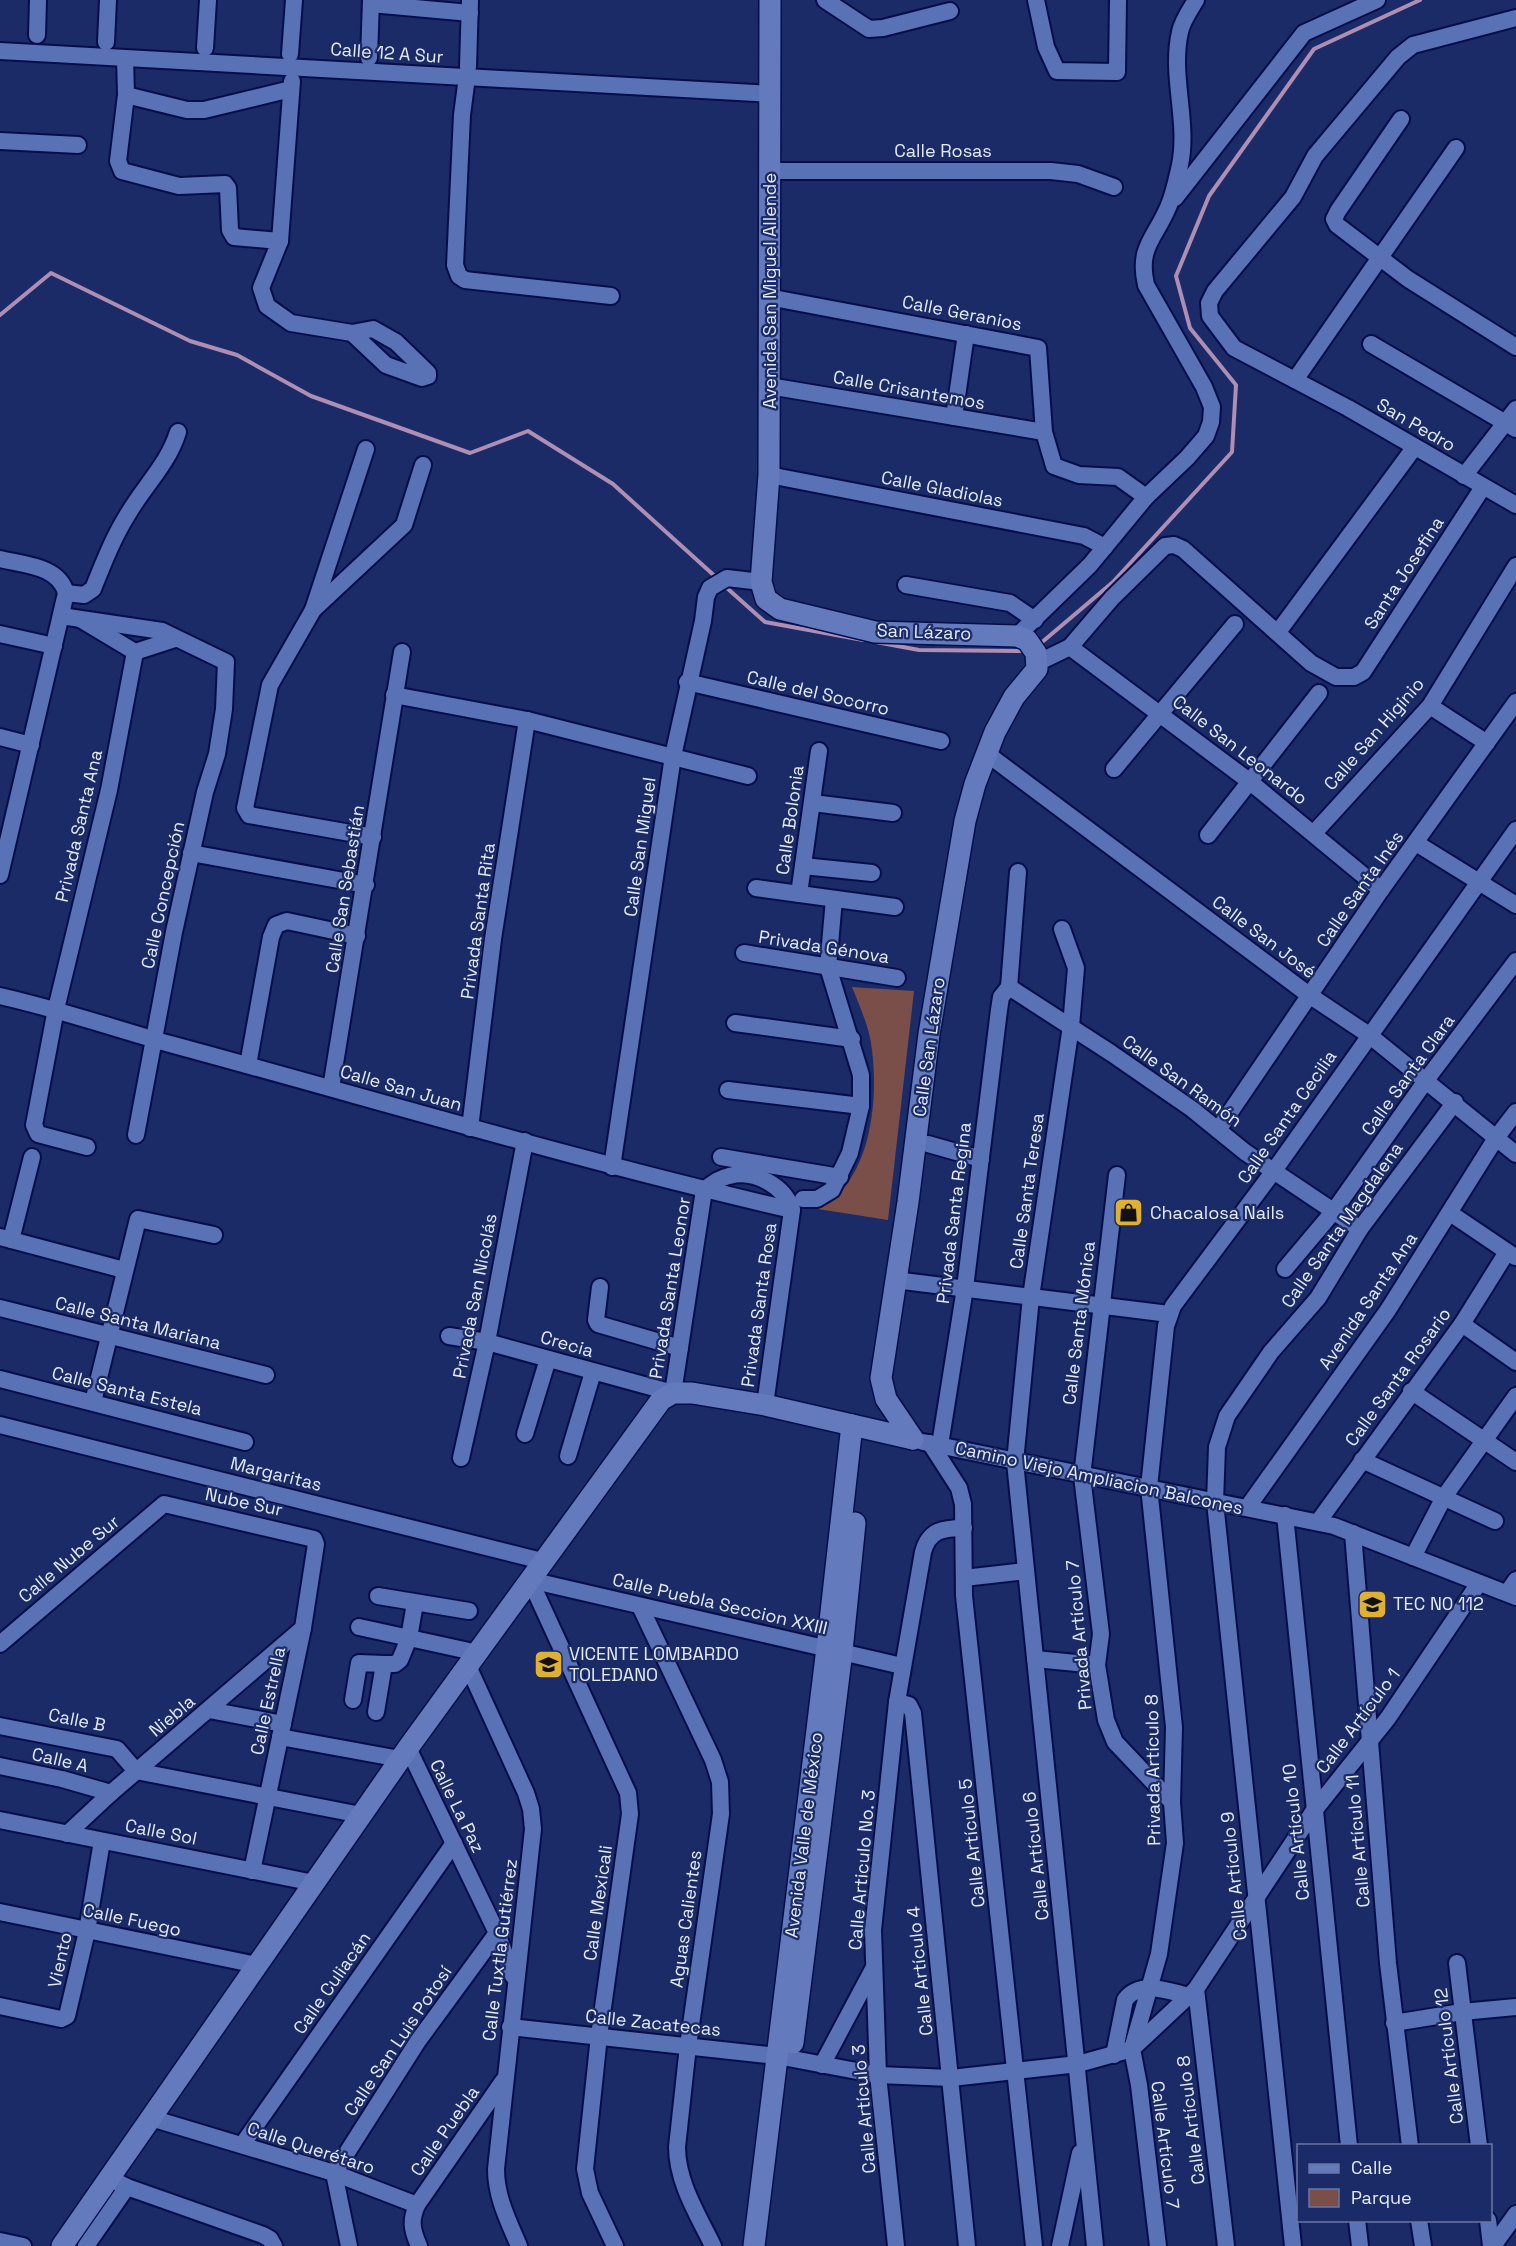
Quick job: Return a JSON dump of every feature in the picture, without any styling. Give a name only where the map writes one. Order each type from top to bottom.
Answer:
[{"type":"main road","name":"Avenida San Miguel Allende","points":[[761,582],[769,476],[768,297],[772,94],[770,0]]},
{"type":"main road","name":"San Lázaro","points":[[761,582],[766,599],[780,609],[875,632],[1030,649]]},
{"type":"main road","name":"Calle San Lázaro","points":[[928,1443],[897,1418],[882,1390],[883,1357],[896,1280],[929,1034],[963,832],[975,784],[987,753],[1014,697],[1033,675],[1030,649]]},
{"type":"main road","name":"Camino Viejo Ampliacion Balcones","points":[[673,1393],[692,1393],[765,1405],[928,1443]]},
{"type":"main road","points":[[74,2245],[118,2182],[151,2118],[404,1753],[652,1409],[673,1393]]},
{"type":"main road","name":"Avenida Valle de México","points":[[766,2246],[784,2057],[835,1650],[858,1427]]},
{"type":"main road","name":"Avenida Valle de México","points":[[754,2246],[784,2057]]},
{"type":"street","points":[[37,35],[38,0]]},
{"type":"street","points":[[106,42],[108,0]]},
{"type":"street","points":[[205,48],[208,0]]},
{"type":"street","points":[[294,0],[291,89],[280,242],[261,288],[267,306],[291,323],[352,333]]},
{"type":"street","points":[[825,0],[869,29],[883,28],[950,11]]},
{"type":"street","points":[[1036,0],[1046,47],[1057,71],[1117,72],[1118,0]]},
{"type":"street","points":[[1168,206],[1180,165],[1183,141],[1179,74],[1180,32],[1196,0]]},
{"type":"street","points":[[1377,0],[1304,33],[1168,206],[1145,248],[1143,272],[1146,285],[1204,387],[1212,407],[1211,422],[1206,436],[1187,458],[1146,497],[1105,547],[1035,620],[1030,649],[1070,647],[1128,582],[1165,546],[1174,545],[1183,549],[1278,633],[1414,448]]},
{"type":"street","points":[[369,58],[371,2],[470,6],[455,253],[459,276],[465,280],[611,296]]},
{"type":"street","name":"San Pedro","points":[[1516,18],[1413,45],[1398,57],[1315,156],[1293,197],[1215,291],[1209,303],[1210,315],[1234,348],[1516,505]]},
{"type":"street","name":"Calle 12 A Sur","points":[[0,51],[125,58],[291,60],[772,94]]},
{"type":"street","points":[[125,58],[126,95],[118,161],[122,171],[179,186],[225,184],[228,188],[230,230],[234,237],[280,242]]},
{"type":"street","points":[[126,95],[187,110],[204,110],[291,89]]},
{"type":"street","points":[[1401,119],[1334,219],[1337,225],[1379,259],[1516,347]]},
{"type":"street","points":[[0,141],[78,145]]},
{"type":"street","points":[[1295,380],[1456,148]]},
{"type":"street","name":"Calle Rosas","points":[[771,171],[1051,171],[1078,174],[1114,187]]},
{"type":"street","name":"Calle Geranios","points":[[768,297],[1038,348],[1044,432],[1054,466],[1078,475],[1118,477],[1146,497]]},
{"type":"street","points":[[954,417],[966,334]]},
{"type":"street","points":[[1371,344],[1510,426]]},
{"type":"street","name":"Calle Crisantemos","points":[[769,386],[1044,432]]},
{"type":"street","points":[[1464,476],[1510,426],[1516,409]]},
{"type":"street","points":[[63,586],[84,596],[93,590],[127,515],[164,465],[178,432]]},
{"type":"street","points":[[366,449],[313,610],[270,685],[244,808],[249,815],[373,837]]},
{"type":"street","points":[[313,610],[404,525],[423,465]]},
{"type":"street","name":"Calle Gladiolas","points":[[769,476],[1084,536],[1105,547]]},
{"type":"street","name":"Santa Josefina","points":[[1278,633],[1311,663],[1336,677],[1354,677],[1363,672],[1483,487]]},
{"type":"street","points":[[0,559],[55,573],[63,586],[69,616],[54,645],[31,745],[7,818],[0,875]]},
{"type":"street","name":"Calle San Higinio","points":[[1314,833],[1430,706],[1516,566]]},
{"type":"street","name":"Calle San Miguel","points":[[612,1167],[673,756],[687,682],[703,621],[706,597],[710,588],[727,578],[761,582]]},
{"type":"street","points":[[906,585],[1010,603],[1035,620]]},
{"type":"street","points":[[69,616],[162,631],[176,639]]},
{"type":"street","points":[[69,616],[135,652],[176,639]]},
{"type":"street","points":[[117,622],[135,652]]},
{"type":"street","points":[[1114,769],[1235,624]]},
{"type":"street","points":[[0,634],[54,645]]},
{"type":"street","name":"Calle Concepción","points":[[136,1135],[191,853],[205,792],[217,754],[224,709],[226,662],[176,639]]},
{"type":"street","name":"Calle San Leonardo","points":[[1070,647],[1162,713],[1314,833],[1381,890]]},
{"type":"street","name":"Privada Santa Ana","points":[[87,1147],[38,1134],[34,1130],[56,1009],[109,790],[135,652]]},
{"type":"street","name":"Calle San Sebastián","points":[[331,1088],[366,885],[402,652]]},
{"type":"street","name":"Calle del Socorro","points":[[687,682],[941,741]]},
{"type":"street","points":[[1208,835],[1318,693]]},
{"type":"street","points":[[394,694],[527,720],[748,776]]},
{"type":"street","name":"Calle Santa Inés","points":[[1218,1130],[1381,890],[1516,702]]},
{"type":"street","points":[[1430,706],[1487,743]]},
{"type":"street","name":"Privada Santa Rita","points":[[470,1128],[493,939],[527,720]]},
{"type":"street","points":[[0,737],[31,745]]},
{"type":"street","name":"Calle Bolonia","points":[[799,894],[819,751]]},
{"type":"street","name":"Calle San José","points":[[987,753],[1309,995],[1427,1079],[1516,1154]]},
{"type":"street","points":[[813,803],[893,813]]},
{"type":"street","name":"Calle Santa Cecilia","points":[[1149,1487],[1169,1314],[1516,830]]},
{"type":"street","points":[[1416,843],[1516,905]]},
{"type":"street","points":[[191,853],[366,885]]},
{"type":"street","points":[[803,866],[872,873]]},
{"type":"street","name":"Privada Santa Regina","points":[[928,1443],[964,1288],[1001,997],[1009,987],[1018,872]]},
{"type":"street","points":[[756,888],[895,907]]},
{"type":"street","points":[[834,899],[828,967],[852,1039],[861,1075],[861,1106],[850,1153],[837,1180]]},
{"type":"street","points":[[248,1065],[271,937],[276,925],[287,921],[357,936]]},
{"type":"street","name":"Calle Santa Teresa","points":[[1015,1462],[1031,1297],[1071,1026],[1076,968],[1062,929]]},
{"type":"street","name":"Privada Génova","points":[[744,953],[897,978]]},
{"type":"street","name":"Calle Santa Clara","points":[[1285,1269],[1333,1212],[1427,1079],[1516,961]]},
{"type":"street","name":"Calle San Ramón","points":[[1009,987],[1071,1026],[1192,1109],[1273,1172],[1360,1229]]},
{"type":"street","name":"Calle San Juan","points":[[0,996],[56,1009],[155,1040],[612,1167],[704,1190],[798,1205]]},
{"type":"street","points":[[735,1023],[852,1039]]},
{"type":"street","points":[[728,1090],[861,1106]]},
{"type":"street","name":"Calle Santa Magdalena","points":[[1215,1502],[1217,1447],[1227,1416],[1271,1353],[1318,1298],[1360,1229],[1455,1102]]},
{"type":"street","name":"Avenida Santa Ana","points":[[1247,1508],[1362,1349],[1450,1214],[1496,1138],[1516,1112]]},
{"type":"street","name":"Privada San Nicolás","points":[[461,1458],[487,1342],[525,1141]]},
{"type":"street","points":[[928,1144],[981,1159]]},
{"type":"street","points":[[721,1156],[837,1180]]},
{"type":"street","points":[[32,1157],[6,1239],[124,1270]]},
{"type":"street","points":[[704,1190],[726,1176],[748,1175],[776,1185],[798,1205],[811,1189],[824,1182],[837,1180]]},
{"type":"street","name":"Calle Santa Mónica","points":[[1082,1476],[1099,1307],[1117,1175]]},
{"type":"street","name":"Privada Santa Leonor","points":[[673,1393],[704,1190]]},
{"type":"street","name":"Privada Santa Rosa","points":[[765,1405],[798,1205]]},
{"type":"street","points":[[1450,1214],[1511,1255]]},
{"type":"street","points":[[93,1402],[138,1219],[214,1235]]},
{"type":"street","name":"Calle Santa Rosario","points":[[1318,1522],[1511,1255]]},
{"type":"street","points":[[896,1280],[1169,1314]]},
{"type":"street","points":[[600,1287],[596,1320],[598,1324],[680,1348]]},
{"type":"street","name":"Calle Santa Mariana","points":[[0,1308],[266,1375]]},
{"type":"street","points":[[1462,1324],[1516,1362]]},
{"type":"street","name":"Crecia","points":[[449,1336],[487,1342],[673,1393]]},
{"type":"street","points":[[525,1434],[548,1359]]},
{"type":"street","points":[[568,1456],[593,1372]]},
{"type":"street","name":"Calle Santa Estela","points":[[0,1379],[244,1442]]},
{"type":"street","points":[[1411,1391],[1516,1462]]},
{"type":"street","points":[[1413,1557],[1444,1497],[1516,1396]]},
{"type":"street","name":"Margaritas","points":[[0,1425],[542,1561]]},
{"type":"street","name":"Camino Viejo Ampliacion Balcones","points":[[928,1443],[1318,1522],[1353,1533],[1479,1583],[1513,1590]]},
{"type":"street","name":"Calle Artículo 5","points":[[928,1443],[959,1488],[964,1528],[964,1596],[1034,2246]]},
{"type":"street","points":[[1362,1460],[1496,1521]]},
{"type":"street","name":"Calle Artículo 6","points":[[1015,1462],[1095,2246]]},
{"type":"street","name":"Privada Artículo 7","points":[[1082,1476],[1101,1634],[1097,1665],[1106,1720],[1115,1742],[1172,1802]]},
{"type":"street","name":"Privada Artículo 8","points":[[1132,2049],[1152,1988],[1175,1843],[1172,1802],[1174,1727],[1149,1487]]},
{"type":"street","name":"Calle Artículo 9","points":[[1215,1502],[1293,2246]]},
{"type":"street","name":"Nube Sur","points":[[164,1504],[314,1539]]},
{"type":"street","name":"Calle Nube Sur","points":[[0,1644],[164,1504]]},
{"type":"street","name":"Calle Artículo 10","points":[[1285,1515],[1313,1812],[1349,2144]]},
{"type":"street","points":[[902,1666],[926,1542],[929,1536],[943,1528],[964,1528]]},
{"type":"street","name":"Calle Artículo 11","points":[[1353,1533],[1394,2023],[1410,2144]]},
{"type":"street","name":"Calle Estrella","points":[[252,1871],[303,1628],[316,1544],[314,1539]]},
{"type":"street","points":[[964,1578],[1026,1571]]},
{"type":"street","name":"Calle Puebla Seccion XXIII","points":[[530,1580],[902,1666]]},
{"type":"street","name":"Calle Mexicali","points":[[530,1580],[627,1793],[630,1814],[599,2036],[586,2180],[615,2246]]},
{"type":"street","name":"Calle Artículo 1","points":[[1132,2049],[1193,1992],[1313,1812],[1388,1718],[1479,1583]]},
{"type":"street","points":[[378,1596],[470,1611]]},
{"type":"street","points":[[353,1700],[359,1663],[395,1664],[400,1659],[409,1638],[415,1603]]},
{"type":"street","name":"Aguas Calientes","points":[[640,1606],[713,1760],[720,1782],[721,1814],[688,2046],[677,2163],[682,2181],[713,2246]]},
{"type":"street","points":[[359,1627],[465,1648],[473,1660]]},
{"type":"street","name":"Niebla","points":[[67,1834],[111,1793],[303,1628]]},
{"type":"street","points":[[1035,1659],[1097,1665]]},
{"type":"street","name":"Calle Tuxtla Gutiérrez","points":[[473,1660],[531,1809],[533,1829],[504,2080],[496,2186],[519,2246]]},
{"type":"street","points":[[376,1712],[384,1664]]},
{"type":"street","name":"Calle Articulo No. 3","points":[[822,2065],[874,1968],[873,1930],[902,1666]]},
{"type":"street","name":"Calle Artículo 4","points":[[897,1702],[909,1705],[913,1713],[967,2246]]},
{"type":"street","points":[[208,1710],[282,1731],[404,1753]]},
{"type":"street","name":"Calle B","points":[[0,1726],[117,1749],[136,1772]]},
{"type":"street","name":"Calle La Paz","points":[[404,1753],[453,1843],[497,1933],[515,1980]]},
{"type":"street","name":"Calle A","points":[[0,1766],[68,1780],[111,1793]]},
{"type":"street","points":[[136,1772],[267,1799],[361,1815]]},
{"type":"street","name":"Calle Sol","points":[[0,1821],[314,1882]]},
{"type":"street","name":"Viento","points":[[0,2006],[61,2019],[67,2016],[87,1930],[102,1840]]},
{"type":"street","name":"Calle Culiacán","points":[[242,2145],[453,1843]]},
{"type":"street","name":"Calle Fuego","points":[[0,1912],[257,1965]]},
{"type":"street","name":"Calle San Luis Potosí","points":[[334,2173],[418,2041],[497,1933]]},
{"type":"street","name":"Calle Artículo 12","points":[[1457,1963],[1479,2144]]},
{"type":"street","name":"Calle Artículo 3","points":[[874,1968],[878,2074],[896,2246]]},
{"type":"street","points":[[1114,2055],[1125,2000],[1136,1990],[1152,1988],[1193,1992]]},
{"type":"street","name":"Calle Artículo 8","points":[[1193,1992],[1226,2246]]},
{"type":"street","points":[[1394,2023],[1462,2012],[1516,2007]]},
{"type":"street","name":"Calle Zacatecas","points":[[510,2027],[784,2057],[878,2074],[951,2078],[1017,2073],[1078,2064],[1132,2049]]},
{"type":"street","name":"Calle Artículo 7","points":[[1132,2049],[1139,2085],[1158,2246]]},
{"type":"street","name":"Calle Puebla","points":[[417,2205],[504,2080]]},
{"type":"street","name":"Calle Querétaro","points":[[151,2118],[334,2173],[417,2205]]},
{"type":"street","points":[[1060,2246],[1083,2140]]},
{"type":"street","points":[[334,2173],[350,2246]]},
{"type":"street","points":[[118,2182],[272,2242]]},
{"type":"street","points":[[417,2205],[412,2217],[412,2229],[419,2246]]},
{"type":"street","points":[[1492,2246],[1516,2214]]},
{"type":"street","points":[[1357,2222],[1360,2246]]},
{"type":"street","points":[[1419,2222],[1423,2246]]},
{"type":"street","points":[[1488,2222],[1492,2246]]},
{"type":"street","points":[[0,2241],[23,2246]]},
{"type":"green space","points":[[852,987],[914,991],[888,1220],[818,1209],[840,1192],[855,1170],[863,1154],[872,1117],[874,1079],[871,1043],[866,1022]]},
{"type":"waterway","points":[[1041,643],[1113,582],[1232,452],[1236,385],[1190,328],[1176,276],[1209,196],[1314,49],[1420,0]]},
{"type":"waterway","points":[[0,315],[51,273],[190,341],[237,355],[311,396],[470,453],[528,431],[613,484],[718,579]]},
{"type":"waterway","points":[[728,589],[765,622],[863,640]]},
{"type":"waterway","points":[[876,642],[919,650],[1027,651]]},
{"type":"place","name":"Chacalosa Nails","points":[[1129,1213]]},
{"type":"place","name":"TEC N0 112","points":[[1372,1604]]},
{"type":"place","name":"VICENTE LOMBARDO TOLEDANO","points":[[548,1664]]}]
